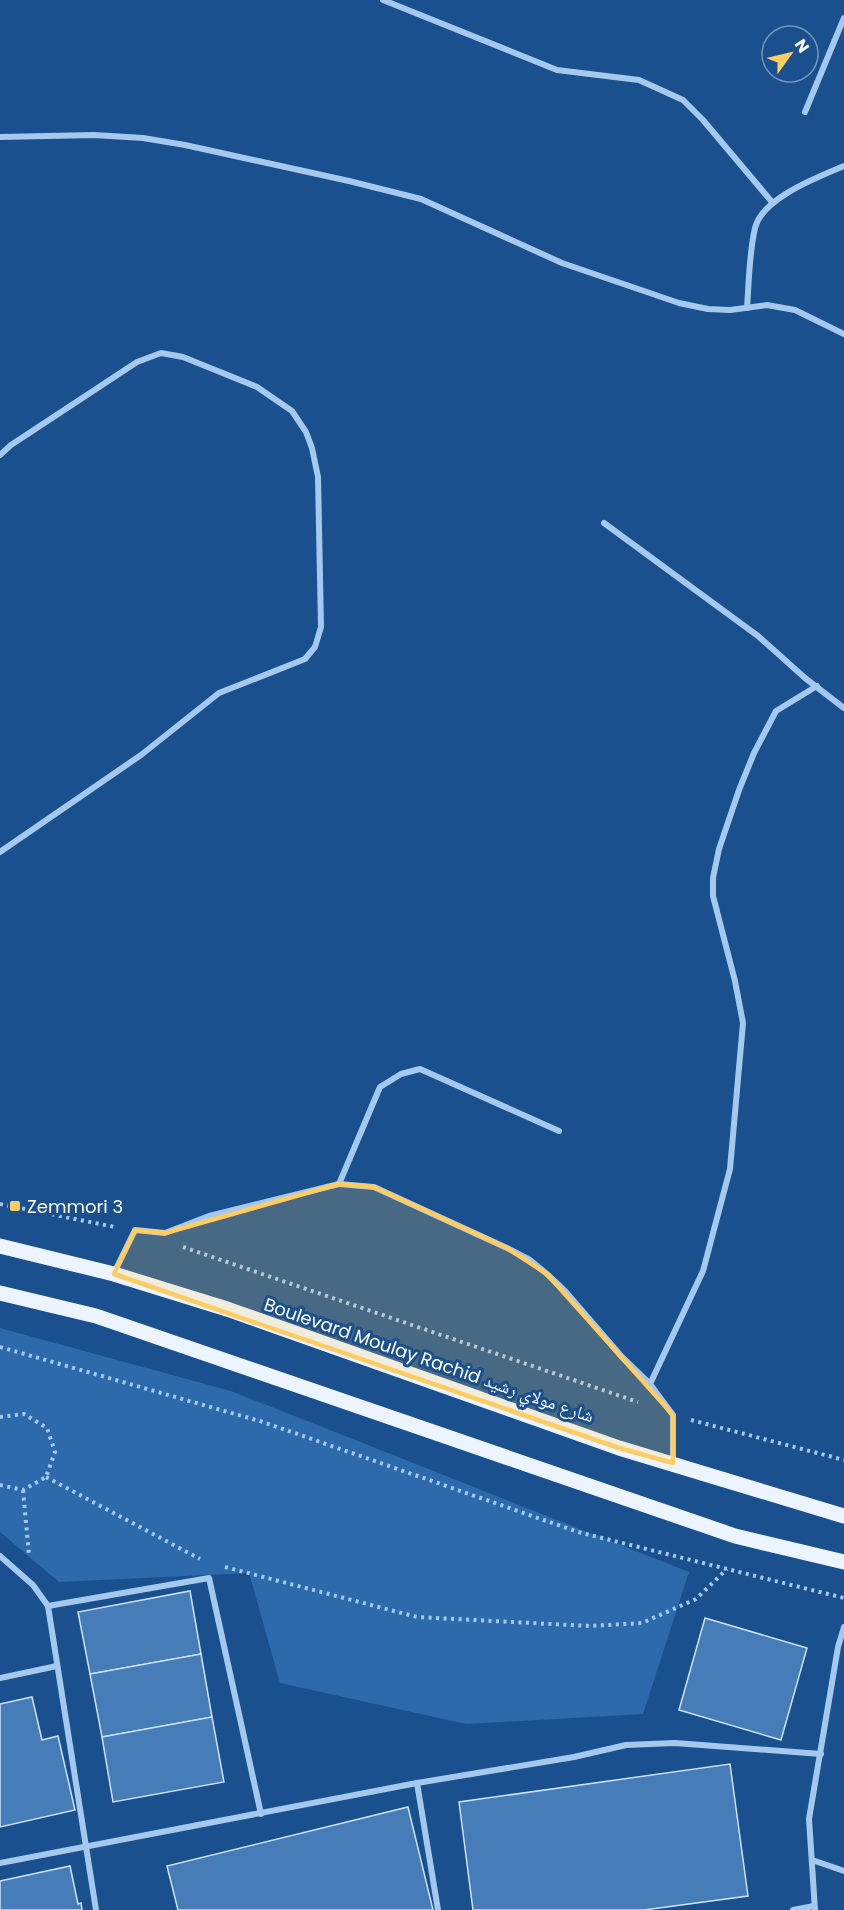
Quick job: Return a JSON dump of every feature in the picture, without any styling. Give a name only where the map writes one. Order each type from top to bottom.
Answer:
[{"type":"main road","name":"Boulevard Moulay Rachid شارع مولاي رشيد","points":[[0,1246],[114,1274],[228,1310],[619,1448],[844,1516]]},
{"type":"main road","points":[[0,1293],[96,1316],[735,1536],[844,1562]]},
{"type":"street","points":[[383,0],[557,70],[639,80],[683,100],[703,120],[772,202]]},
{"type":"street","points":[[806,112],[844,18]]},
{"type":"street","points":[[0,137],[94,135],[143,138],[350,181],[421,199],[562,263],[680,303],[708,309],[767,305],[795,310],[844,334]]},
{"type":"street","points":[[747,308],[755,226],[772,202],[844,166]]},
{"type":"street","points":[[0,455],[11,445],[137,362],[161,353],[183,357],[257,387],[292,411],[306,432],[312,448],[318,477],[321,627],[315,647],[305,660],[219,693],[150,748],[0,852]]},
{"type":"street","points":[[604,523],[758,636],[844,708]]},
{"type":"street","points":[[650,1384],[703,1271],[730,1169],[743,1023],[735,981],[713,897],[712,878],[719,849],[754,753],[777,711],[817,686]]},
{"type":"street","points":[[339,1184],[380,1087],[401,1074],[420,1068],[559,1131]]},
{"type":"street","points":[[114,1274],[135,1230],[165,1233],[209,1216],[339,1184],[374,1187],[530,1260],[566,1292],[622,1357],[650,1384],[673,1415],[673,1464]]},
{"type":"street","points":[[0,1556],[33,1585],[48,1606],[96,1910]]},
{"type":"street","points":[[48,1606],[209,1578],[261,1814]]},
{"type":"street","points":[[793,1910],[814,1908],[809,1819],[838,1647],[844,1627]]},
{"type":"street","points":[[0,1678],[57,1666]]},
{"type":"street","points":[[0,1863],[417,1783],[574,1757],[626,1745],[685,1743],[820,1754]]},
{"type":"street","points":[[417,1783],[438,1910]]},
{"type":"street","points":[[812,1860],[844,1871]]},
{"type":"path","points":[[0,1204],[135,1230]]},
{"type":"path","points":[[179,1246],[624,1396],[673,1415],[844,1460]]},
{"type":"path","points":[[0,1347],[263,1422],[578,1532],[844,1598]]},
{"type":"path","points":[[0,1418],[24,1414],[47,1428],[55,1452],[46,1477],[23,1490],[0,1485]]},
{"type":"path","points":[[46,1477],[204,1561],[417,1617],[589,1626],[642,1623],[696,1599],[727,1569]]},
{"type":"path","points":[[23,1490],[33,1585]]},
{"type":"path","points":[[204,1561],[209,1578]]},
{"type":"highlighted area","points":[[339,1184],[374,1187],[507,1248],[547,1274],[673,1415],[673,1463],[619,1448],[114,1274],[135,1230],[165,1233]]},
{"type":"shaded area","points":[[0,1328],[231,1391],[689,1572],[643,1714],[466,1724],[280,1683],[249,1573],[59,1582],[0,1532]]},
{"type":"building","points":[[190,1591],[201,1654],[90,1674],[78,1612]]},
{"type":"building","points":[[705,1618],[807,1648],[781,1740],[679,1710]]},
{"type":"building","points":[[201,1654],[212,1717],[102,1737],[90,1674]]},
{"type":"building","points":[[32,1697],[42,1740],[58,1736],[75,1810],[0,1827],[0,1704]]},
{"type":"building","points":[[212,1717],[224,1782],[113,1802],[102,1737]]},
{"type":"building","points":[[730,1764],[748,1896],[644,1910],[473,1910],[459,1802]]},
{"type":"building","points":[[408,1807],[433,1910],[178,1910],[167,1866]]},
{"type":"building","points":[[70,1866],[78,1904],[81,1903],[82,1910],[0,1910],[0,1881]]},
{"type":"place","name":"Zemmori 3","points":[[15,1206]]}]
